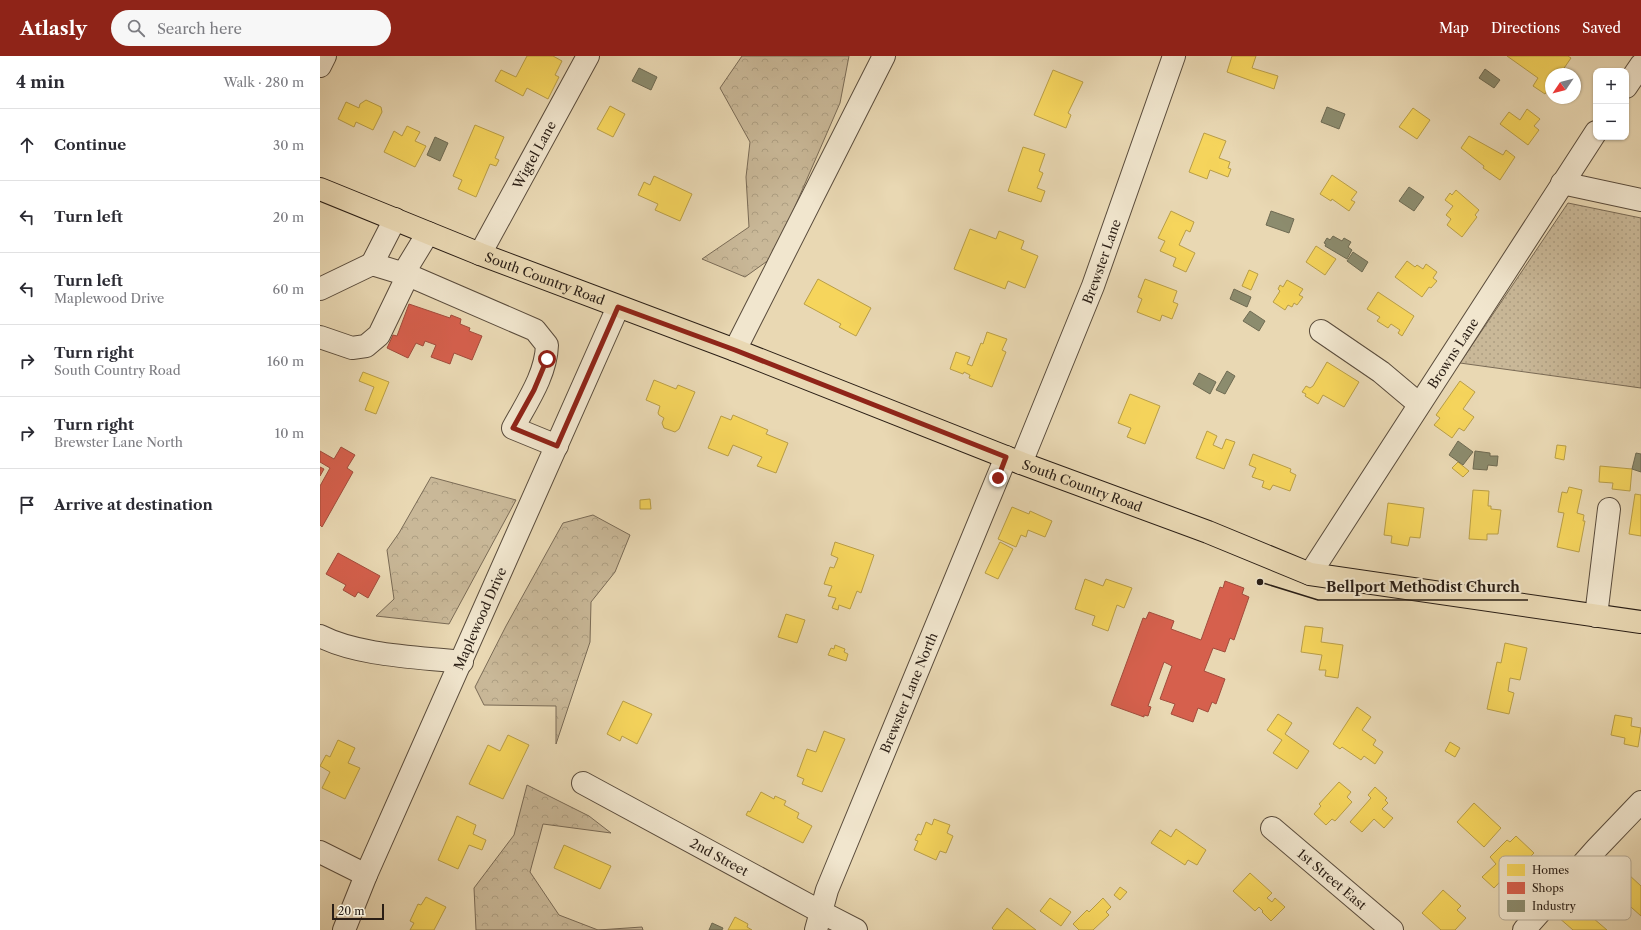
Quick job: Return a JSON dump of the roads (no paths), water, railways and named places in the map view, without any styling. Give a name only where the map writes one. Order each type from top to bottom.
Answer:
[{"type":"main road","name":"South Country Road","points":[[320,189],[480,254],[735,350],[1014,460],[1208,532],[1310,574],[1641,622]]},
{"type":"street","points":[[320,66],[325,56]]},
{"type":"street","name":"Wigtel Lane","points":[[480,254],[588,56]]},
{"type":"street","points":[[735,350],[884,56]]},
{"type":"street","name":"Brewster Lane","points":[[1014,460],[1093,286],[1174,56]]},
{"type":"street","points":[[1629,83],[1641,65]]},
{"type":"street","name":"Browns Lane","points":[[1310,574],[1593,137]]},
{"type":"street","points":[[1562,184],[1641,200]]},
{"type":"street","points":[[320,289],[372,264],[395,219]]},
{"type":"street","points":[[320,336],[352,348],[366,346],[378,335],[405,275],[428,233]]},
{"type":"street","points":[[372,264],[405,275],[535,330],[547,345],[547,359],[534,390],[513,428],[557,446]]},
{"type":"street","name":"Maplewood Drive","points":[[344,930],[366,874],[462,662],[618,307]]},
{"type":"street","points":[[1321,331],[1381,372],[1419,404]]},
{"type":"street","name":"Brewster Lane North","points":[[818,921],[827,890],[1014,460]]},
{"type":"street","points":[[1596,616],[1609,509]]},
{"type":"street","points":[[320,636],[332,642],[376,653],[462,662]]},
{"type":"street","name":"2nd Street","points":[[583,782],[818,921],[856,930]]},
{"type":"street","points":[[1590,856],[1641,802]]},
{"type":"street","name":"1st Street East","points":[[1272,828],[1392,930]]},
{"type":"street","points":[[320,852],[366,874]]},
{"type":"street","points":[[1524,930],[1533,920]]},
{"type":"place","name":"Bellport Methodist Church","points":[[1260,582]]}]
